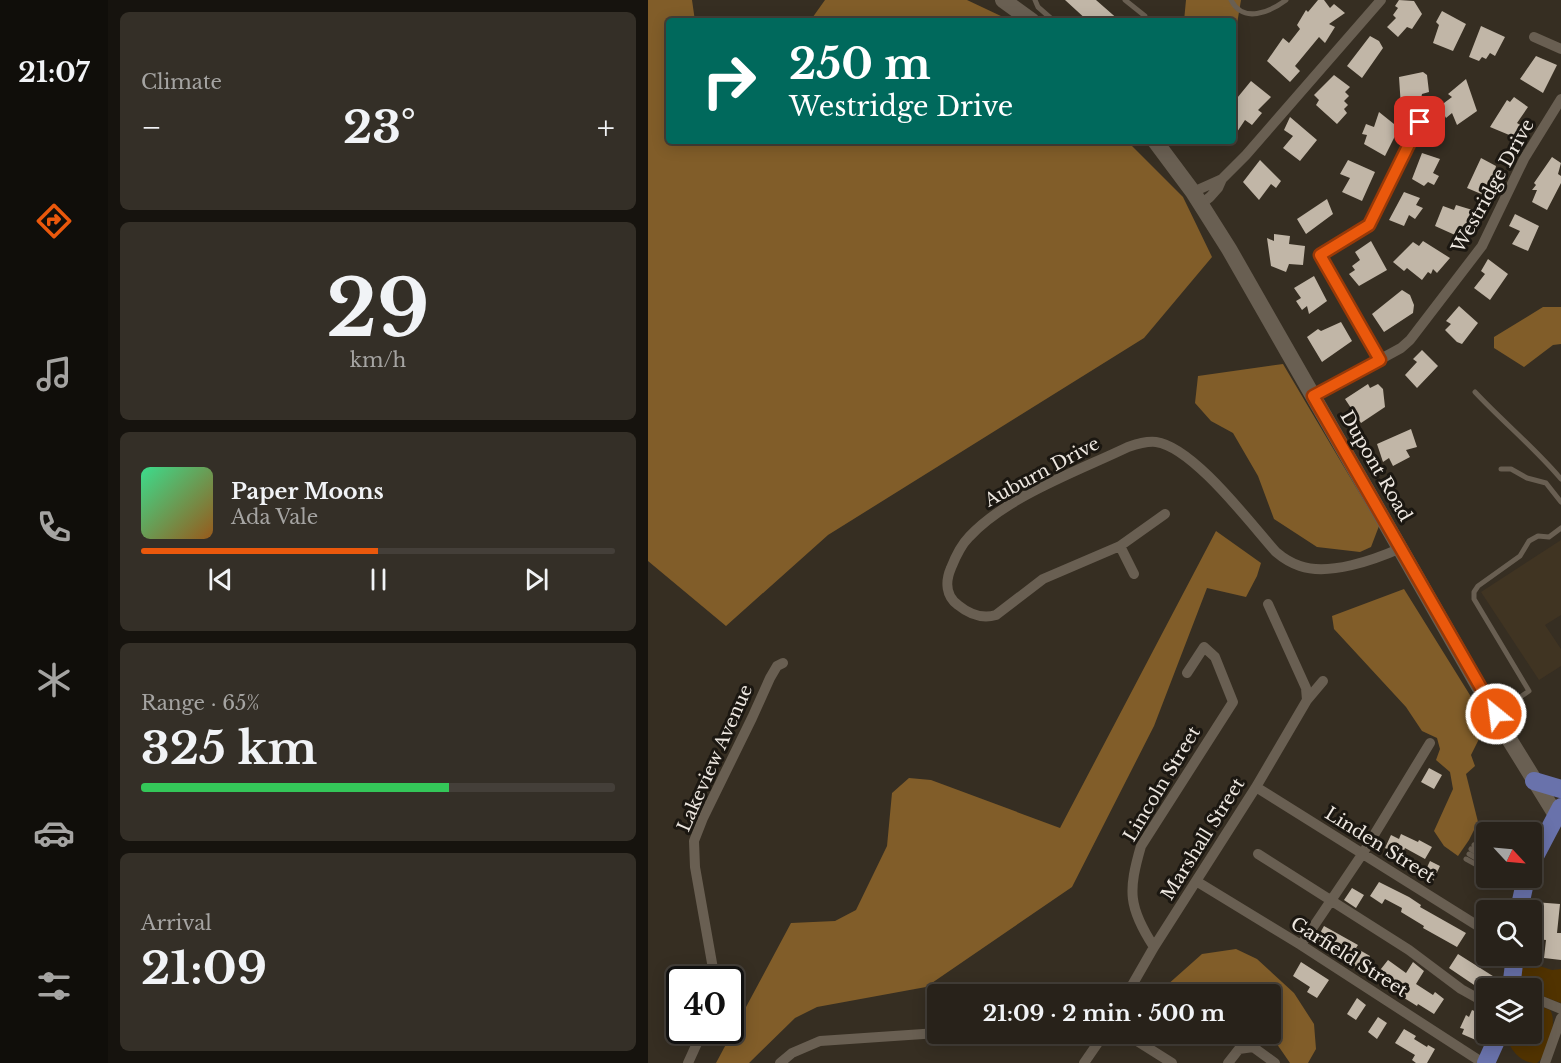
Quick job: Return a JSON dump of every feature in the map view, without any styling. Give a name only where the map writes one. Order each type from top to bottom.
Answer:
[{"type":"main road","points":[[1534,782],[1561,789]]},
{"type":"main road","points":[[1542,844],[1559,814]]},
{"type":"main road","points":[[1485,1063],[1494,1044]]},
{"type":"street","points":[[1003,0],[1035,14]]},
{"type":"street","points":[[1197,198],[1246,155],[1381,0]]},
{"type":"street","points":[[1534,37],[1561,48]]},
{"type":"street","name":"Westridge Drive","points":[[1313,396],[1401,348],[1410,340],[1482,246],[1524,159],[1561,99]]},
{"type":"street","points":[[1380,360],[1320,255],[1369,225],[1420,122]]},
{"type":"street","name":"Dupont Road","points":[[1157,144],[1197,198],[1534,782],[1559,814]]},
{"type":"street","name":"Auburn Drive","points":[[1165,514],[1120,546],[1043,579],[996,615],[977,616],[964,610],[949,596],[948,574],[967,538],[987,520],[1024,496],[1128,447],[1144,442],[1162,444],[1182,453],[1204,472],[1275,552],[1289,562],[1302,567],[1327,568],[1360,564],[1401,548]]},
{"type":"street","points":[[1120,546],[1134,574]]},
{"type":"street","points":[[1268,604],[1306,688],[1307,700]]},
{"type":"street","name":"Lincoln Street","points":[[1154,947],[1141,927],[1131,896],[1141,846],[1233,702],[1215,657],[1204,647],[1187,673]]},
{"type":"street","name":"Lakeview Avenue","points":[[713,966],[695,867],[694,841],[770,678],[777,666],[783,663]]},
{"type":"street","name":"Marshall Street","points":[[1132,984],[1256,788],[1307,700],[1323,681]]},
{"type":"street","points":[[1301,945],[1364,853],[1430,743]]},
{"type":"street","name":"Linden Street","points":[[1256,788],[1476,925]]},
{"type":"street","points":[[1258,854],[1409,950],[1461,989],[1476,997]]},
{"type":"street","name":"Garfield Street","points":[[1196,881],[1485,1063]]},
{"type":"street","points":[[1542,1001],[1561,1009]]},
{"type":"street","points":[[1545,1063],[1561,1018]]},
{"type":"street","points":[[780,1063],[792,1053],[820,1041],[927,1034]]},
{"type":"street","points":[[688,1063],[697,1044]]},
{"type":"street","points":[[1084,1063],[1097,1044]]},
{"type":"street","points":[[1139,1044],[1160,1060],[1172,1063]]},
{"type":"street","points":[[1228,1063],[1239,1049],[1253,1047],[1275,1063]]},
{"type":"lane","points":[[1035,0],[1035,14]]},
{"type":"lane","points":[[1125,0],[1146,18]]},
{"type":"lane","points":[[1232,0],[1239,10],[1254,15],[1269,11],[1286,0]]},
{"type":"lane","points":[[1474,392],[1561,479]]},
{"type":"lane","points":[[1501,469],[1511,469],[1527,478],[1546,483],[1561,502]]},
{"type":"lane","points":[[1496,714],[1529,691],[1474,599],[1474,592],[1478,586],[1520,556],[1529,541],[1538,536],[1549,537],[1561,528]]},
{"type":"lane","points":[[1470,852],[1476,852]]},
{"type":"lane","points":[[1470,852],[1476,854]]},
{"type":"lane","points":[[1470,852],[1476,856]]},
{"type":"lane","points":[[1470,852],[1476,859]]},
{"type":"shaded area","points":[[648,0],[692,0],[695,18],[666,18],[666,144],[1130,144],[1183,197],[1212,257],[1144,338],[828,535],[726,626],[648,561]]},
{"type":"shaded area","points":[[825,0],[967,0],[1004,18],[812,18]]},
{"type":"shaded area","points":[[1186,0],[1241,0],[1236,30],[1236,18],[1184,18]]},
{"type":"shaded area","points":[[1543,307],[1561,307],[1561,344],[1553,345],[1524,367],[1494,348],[1494,337]]},
{"type":"shaded area","points":[[1283,364],[1379,526],[1371,547],[1360,552],[1317,547],[1274,519],[1258,476],[1233,433],[1211,421],[1195,403],[1198,376]]},
{"type":"shaded area","points":[[1216,531],[1261,563],[1257,576],[1246,597],[1207,588],[1154,726],[1072,887],[930,984],[927,984],[926,987],[817,1007],[795,1018],[749,1063],[716,1063],[726,1044],[744,1044],[744,1011],[791,923],[835,921],[856,910],[887,846],[892,793],[909,778],[931,780],[1060,828]]},
{"type":"shaded area","points":[[1561,540],[1561,615],[1545,625],[1561,649],[1561,666],[1539,680],[1481,592]]},
{"type":"shaded area","points":[[1404,589],[1478,708],[1483,731],[1471,755],[1475,766],[1466,774],[1478,822],[1458,856],[1444,846],[1434,831],[1453,789],[1450,772],[1436,760],[1440,749],[1437,738],[1422,731],[1406,707],[1334,629],[1332,616]]},
{"type":"shaded area","points":[[1236,949],[1257,959],[1294,993],[1314,1024],[1316,1049],[1308,1063],[1290,1063],[1277,1044],[1281,1044],[1281,984],[1168,984],[1202,954]]},
{"type":"shaded area","points":[[1520,966],[1561,969],[1561,1003],[1542,996],[1542,978],[1518,978]]},
{"type":"shaded area","points":[[1542,1007],[1550,1010],[1553,1022],[1548,1046],[1537,1063],[1525,1061],[1516,1055],[1509,1044],[1542,1044]]},
{"type":"building","points":[[1065,0],[1096,0],[1117,18],[1085,18]]},
{"type":"building","points":[[1318,0],[1324,0],[1330,8],[1334,4],[1345,13],[1329,24],[1335,27],[1325,43],[1319,37],[1295,66],[1300,71],[1290,82],[1267,61],[1283,38],[1289,43],[1300,29],[1297,25],[1306,10],[1308,12]]},
{"type":"building","points":[[1399,0],[1414,1],[1422,14],[1412,29],[1407,27],[1398,37],[1387,27],[1396,18],[1393,15],[1398,8],[1395,6]]},
{"type":"building","points":[[1442,11],[1466,24],[1453,51],[1433,43],[1439,25],[1436,22]]},
{"type":"building","points":[[1481,26],[1505,37],[1495,56],[1490,53],[1486,59],[1482,57],[1479,61],[1469,57]]},
{"type":"building","points":[[1370,36],[1379,41],[1383,48],[1362,78],[1347,66]]},
{"type":"building","points":[[1536,56],[1557,65],[1543,93],[1520,79]]},
{"type":"building","points":[[1423,72],[1427,75],[1429,92],[1422,94],[1420,103],[1401,107],[1399,77]]},
{"type":"building","points":[[1334,75],[1350,87],[1345,92],[1349,96],[1344,101],[1348,105],[1344,109],[1347,113],[1337,124],[1316,105],[1319,100],[1314,95]]},
{"type":"building","points":[[1466,79],[1477,111],[1457,125],[1452,113],[1446,118],[1440,106],[1452,97],[1448,94]]},
{"type":"building","points":[[1251,81],[1271,97],[1258,110],[1262,113],[1252,125],[1245,120],[1236,134],[1236,99]]},
{"type":"building","points":[[1514,97],[1528,107],[1517,123],[1522,126],[1514,137],[1490,127],[1507,100],[1510,102]]},
{"type":"building","points":[[1379,112],[1399,128],[1385,156],[1364,144],[1367,135],[1362,134],[1366,124],[1374,127]]},
{"type":"building","points":[[1290,117],[1317,140],[1300,161],[1283,148],[1293,136],[1284,130]]},
{"type":"building","points":[[1422,153],[1440,159],[1433,173],[1439,176],[1434,185],[1428,182],[1424,186],[1412,179]]},
{"type":"building","points":[[1552,157],[1561,163],[1558,174],[1561,176],[1561,183],[1547,210],[1532,202],[1537,190],[1532,190],[1536,185],[1534,183]]},
{"type":"building","points":[[1481,158],[1496,166],[1492,184],[1486,196],[1467,188]]},
{"type":"building","points":[[1260,160],[1281,181],[1276,188],[1271,184],[1259,200],[1243,182]]},
{"type":"building","points":[[1348,160],[1375,172],[1362,201],[1342,192],[1350,178],[1340,174]]},
{"type":"building","points":[[1404,192],[1420,198],[1416,205],[1423,208],[1415,219],[1409,215],[1404,226],[1389,220]]},
{"type":"building","points":[[1327,199],[1333,214],[1306,234],[1297,219]]},
{"type":"building","points":[[1456,205],[1479,212],[1468,234],[1460,230],[1455,235],[1435,226],[1443,206],[1454,210]]},
{"type":"building","points":[[1515,214],[1539,226],[1528,251],[1512,244],[1520,231],[1509,226]]},
{"type":"building","points":[[1274,234],[1290,236],[1289,244],[1305,246],[1303,265],[1289,264],[1286,272],[1271,266],[1267,238],[1274,241]]},
{"type":"building","points":[[1371,241],[1387,270],[1359,286],[1349,274],[1355,270],[1352,266],[1360,260],[1355,252]]},
{"type":"building","points":[[1423,241],[1450,258],[1437,273],[1433,269],[1431,274],[1428,272],[1422,280],[1407,268],[1404,271],[1393,262],[1413,242],[1419,246]]},
{"type":"building","points":[[1488,259],[1508,274],[1490,300],[1474,288],[1485,274],[1481,271]]},
{"type":"building","points":[[1314,276],[1327,301],[1309,314],[1307,306],[1302,310],[1296,301],[1301,298],[1294,288]]},
{"type":"building","points":[[1402,290],[1410,295],[1414,305],[1413,313],[1384,332],[1372,314]]},
{"type":"building","points":[[1459,306],[1478,323],[1462,344],[1445,330],[1451,324],[1446,321]]},
{"type":"building","points":[[1341,322],[1352,341],[1322,362],[1307,337],[1318,329],[1321,331]]},
{"type":"building","points":[[1422,350],[1438,366],[1417,388],[1405,375],[1417,362],[1413,359]]},
{"type":"building","points":[[1368,384],[1370,388],[1378,384],[1383,389],[1385,407],[1361,423],[1345,399]]},
{"type":"building","points":[[1411,429],[1417,447],[1406,450],[1410,457],[1393,466],[1389,458],[1383,462],[1377,444]]},
{"type":"building","points":[[1429,768],[1442,775],[1434,789],[1421,782]]},
{"type":"building","points":[[1401,834],[1432,847],[1425,859],[1405,848],[1400,859],[1391,855],[1393,852],[1385,848],[1391,835],[1399,839]]},
{"type":"building","points":[[1430,861],[1440,866],[1430,883],[1422,878]]},
{"type":"building","points":[[1379,882],[1409,897],[1421,905],[1420,907],[1466,933],[1457,947],[1423,928],[1424,926],[1401,912],[1402,908],[1385,899],[1382,904],[1370,896]]},
{"type":"building","points":[[1352,888],[1364,895],[1356,908],[1344,900]]},
{"type":"building","points":[[1542,903],[1560,904],[1557,933],[1561,933],[1561,960],[1544,958],[1546,940],[1542,940]]},
{"type":"building","points":[[1324,926],[1358,945],[1356,948],[1370,956],[1362,970],[1316,940]]},
{"type":"building","points":[[1458,954],[1496,978],[1476,978],[1476,986],[1449,968]]},
{"type":"building","points":[[1388,960],[1406,973],[1413,962],[1424,971],[1416,984],[1433,995],[1435,992],[1444,999],[1434,1014],[1385,986],[1388,982],[1377,974]]},
{"type":"building","points":[[1301,962],[1329,980],[1317,998],[1307,992],[1310,987],[1293,976]]},
{"type":"building","points":[[1357,998],[1366,1005],[1356,1020],[1347,1014]]},
{"type":"building","points":[[1472,1010],[1476,1012],[1476,1040],[1462,1034],[1464,1029],[1460,1028],[1466,1015],[1469,1017]]},
{"type":"building","points":[[1378,1017],[1387,1023],[1377,1039],[1368,1032]]},
{"type":"building","points":[[1404,1029],[1416,1036],[1414,1039],[1435,1049],[1427,1063],[1416,1063],[1412,1060],[1415,1055],[1395,1043]]},
{"type":"route","points":[[1420,122],[1369,225],[1320,255],[1380,360],[1313,396],[1496,714]]}]
